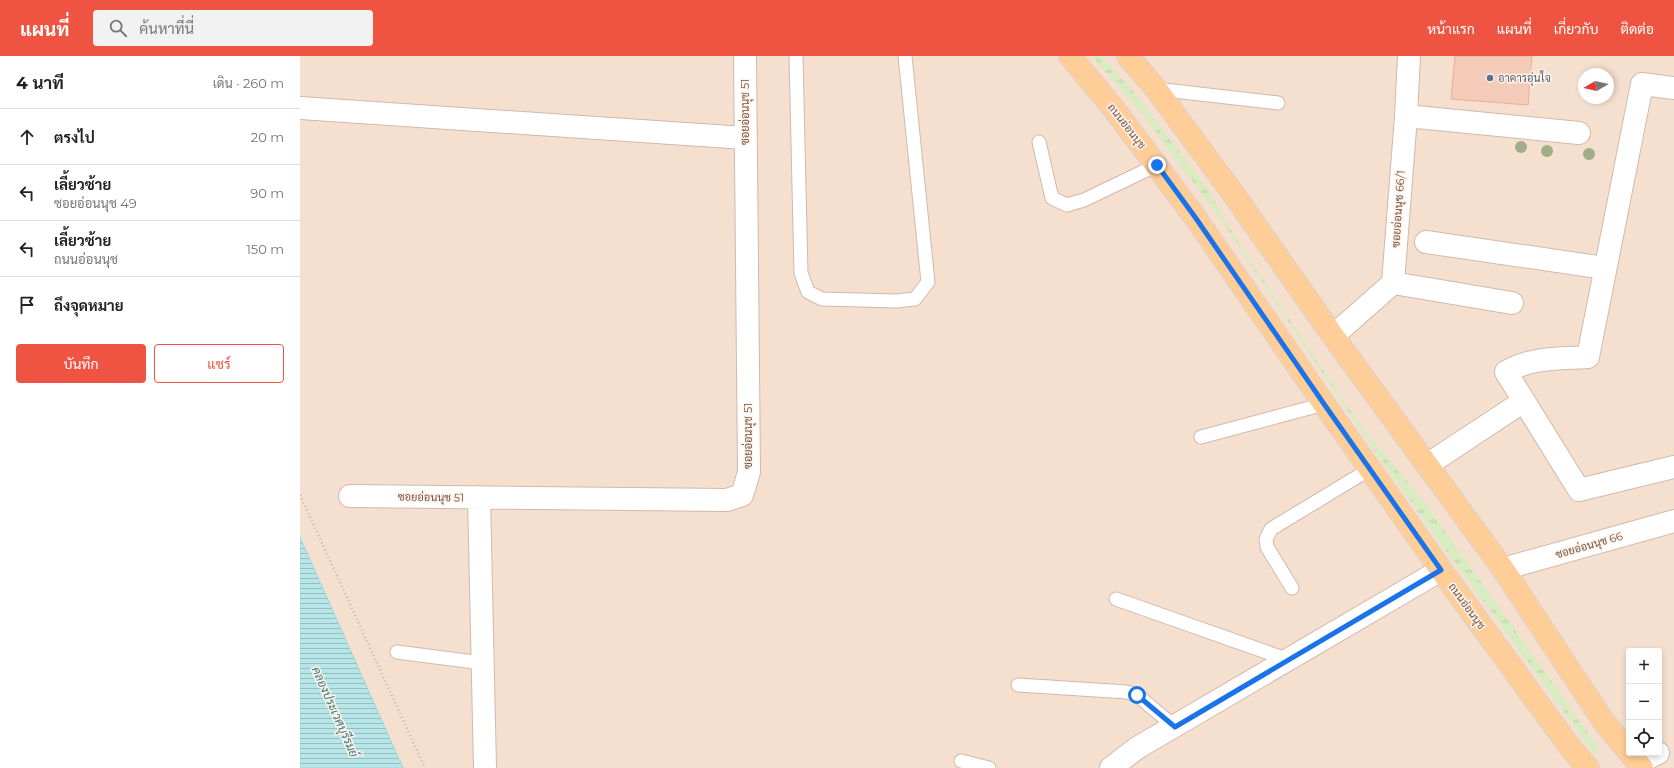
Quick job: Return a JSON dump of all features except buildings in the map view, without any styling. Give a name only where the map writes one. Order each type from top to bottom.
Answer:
[{"type":"main road","name":"ถนนอ่อนนุช","points":[[1070,56],[1157,165],[1195,217],[1441,570],[1569,746],[1588,768]]},
{"type":"main road","points":[[1128,56],[1156,90],[1232,192],[1333,336],[1503,569],[1604,722],[1633,761]]},
{"type":"main road","name":"ถนนอ่อนนุช","points":[[1569,746],[1582,768]]},
{"type":"street","name":"ซอยอ่อนนุช 51","points":[[350,496],[726,500],[742,495],[749,472],[745,56]]},
{"type":"street","name":"ซอยอ่อนนุช 66/1","points":[[1393,283],[1406,116],[1409,56]]},
{"type":"street","points":[[1674,88],[1642,84],[1588,357],[1534,361],[1518,365],[1506,372],[1579,490],[1674,467]]},
{"type":"street","points":[[300,108],[745,138]]},
{"type":"street","points":[[1406,116],[1579,133]]},
{"type":"street","points":[[1426,242],[1605,268]]},
{"type":"street","points":[[1333,336],[1393,283],[1512,303]]},
{"type":"street","points":[[1427,465],[1524,401]]},
{"type":"street","points":[[479,497],[485,768]]},
{"type":"street","name":"ซอยอ่อนนุช 66","points":[[1503,569],[1674,520]]},
{"type":"street","points":[[1111,768],[1137,748],[1441,570]]},
{"type":"street","points":[[1662,751],[1674,745]]},
{"type":"street","points":[[1633,761],[1649,756]]},
{"type":"lane","points":[[796,56],[802,273],[808,292],[822,299],[896,301],[915,299],[928,282],[905,56]]},
{"type":"lane","points":[[1156,90],[1278,103]]},
{"type":"lane","points":[[1039,142],[1052,198],[1067,205],[1084,200],[1157,165]]},
{"type":"lane","points":[[1201,436],[1324,404]]},
{"type":"lane","points":[[1292,588],[1267,547],[1266,539],[1271,529],[1370,470]]},
{"type":"lane","points":[[1116,599],[1288,660]]},
{"type":"lane","points":[[397,652],[482,663]]},
{"type":"lane","points":[[1018,685],[1127,692],[1137,695],[1175,727]]},
{"type":"lane","points":[[961,762],[989,768]]},
{"type":"path","points":[[300,495],[425,768]]},
{"type":"shaded area","points":[[300,56],[1674,56],[1674,768],[300,768]]},
{"type":"green space","points":[[1092,56],[1101,56],[1133,91],[1210,192],[1223,217],[1256,269],[1360,425],[1425,503],[1600,750],[1594,753],[1413,505],[1358,427],[1225,226],[1144,116]]},
{"type":"water","name":"คลองประเวศบุรีรมย์","points":[[300,537],[403,768],[300,768]]},
{"type":"place","name":"อาคารอุ่นใจ","points":[[1490,78]]},
{"type":"route","points":[[1137,695],[1175,727],[1441,570],[1195,217],[1157,165]]}]
